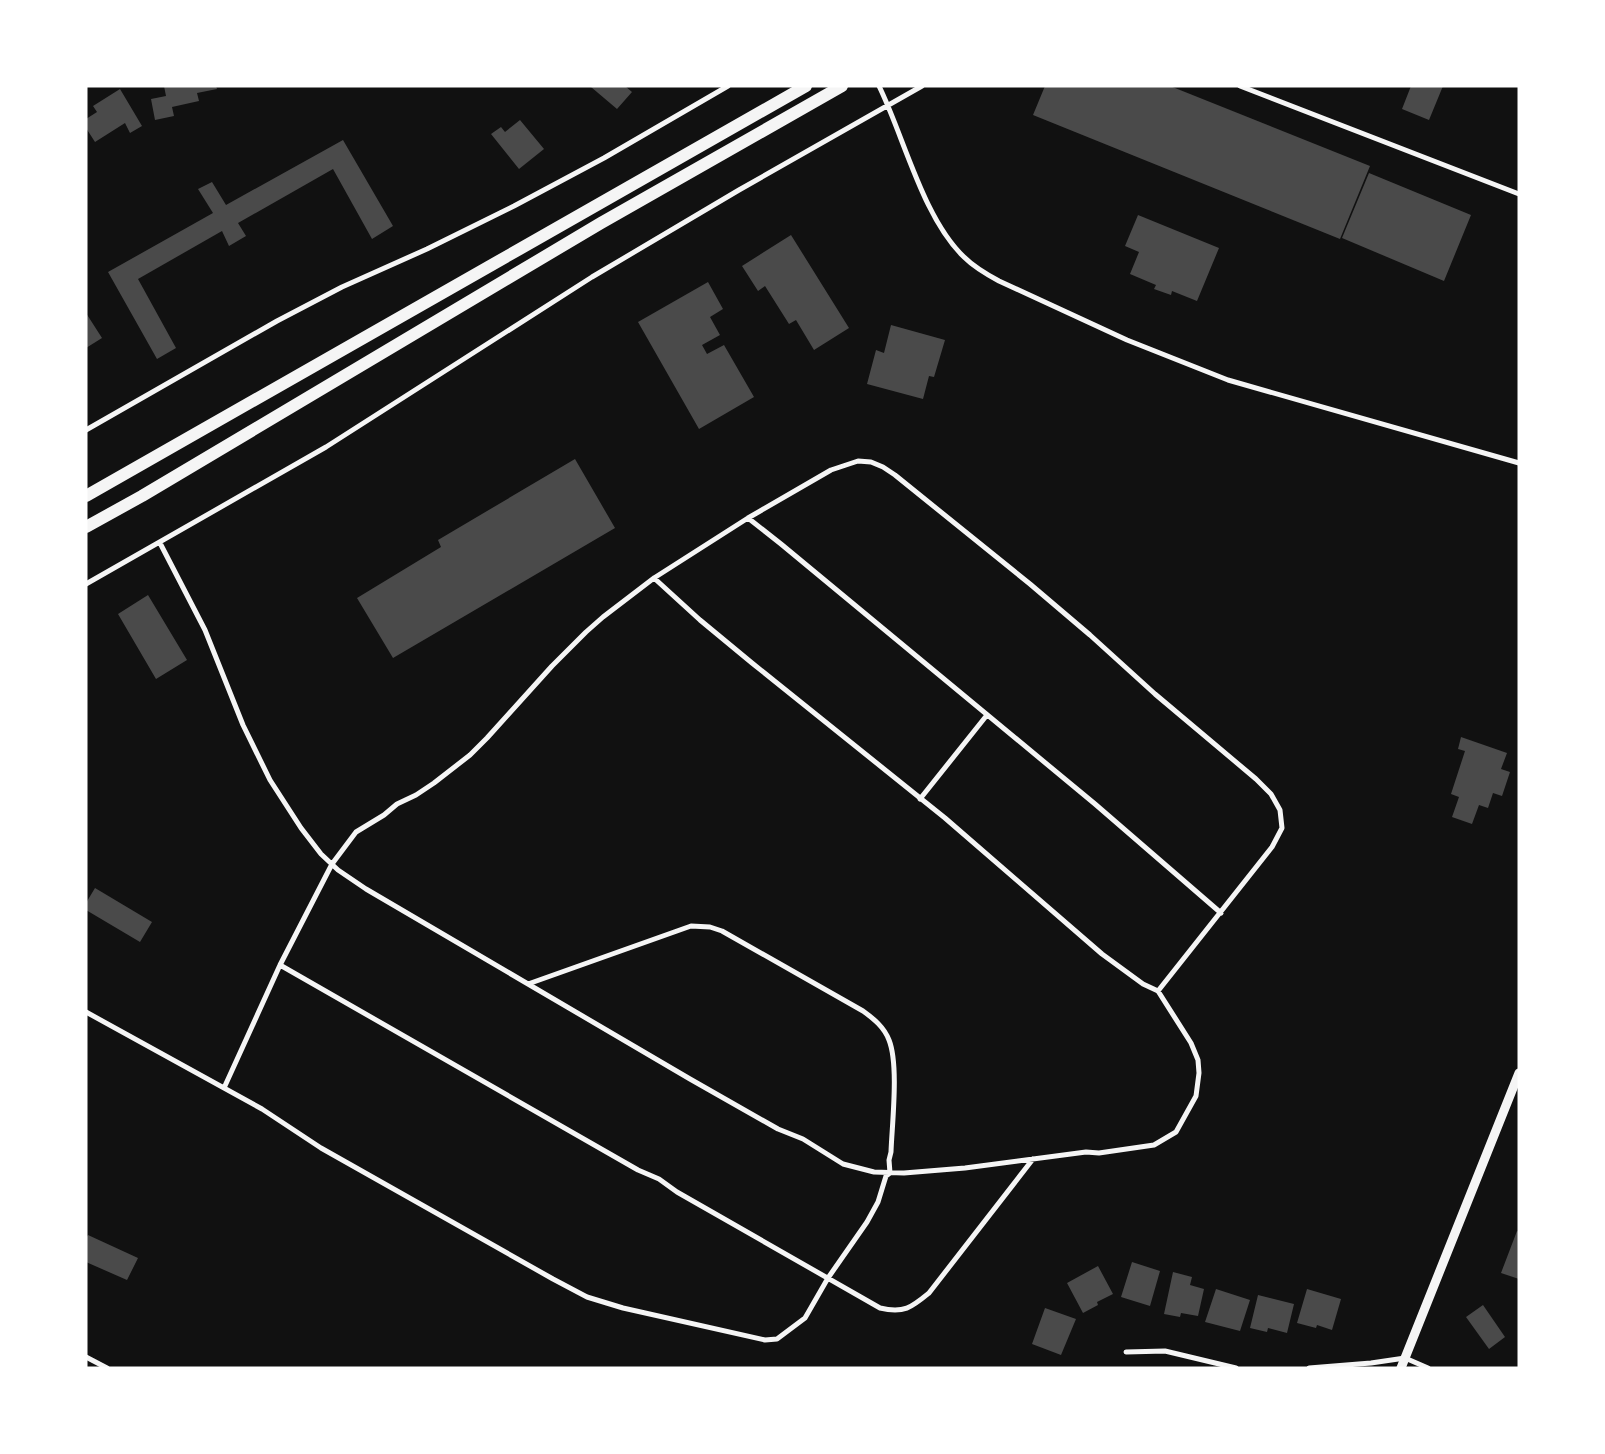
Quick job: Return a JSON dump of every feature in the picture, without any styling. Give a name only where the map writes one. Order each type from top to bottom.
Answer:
[{"type":"main road","points":[[86,496],[806,86]]},
{"type":"main road","points":[[86,527],[142,496],[601,222],[842,86]]},
{"type":"street","points":[[86,430],[277,321],[342,287],[427,249],[514,206],[604,158],[728,86]]},
{"type":"street","points":[[879,86],[926,200],[948,238],[963,256],[979,270],[1127,340],[1228,380],[1519,463]]},
{"type":"street","points":[[86,584],[326,447],[592,277],[739,190],[922,86]]},
{"type":"street","points":[[1240,86],[1519,194]]},
{"type":"street","points":[[224,1088],[280,965],[332,864],[356,832],[384,815],[397,804],[416,795],[434,783],[470,755],[552,666],[586,632],[624,600],[654,578],[748,518],[831,470],[858,461],[871,462],[895,475],[1038,591],[1155,694],[1256,779],[1277,802],[1282,819],[1282,828],[1272,847],[1158,991]]},
{"type":"street","points":[[748,518],[1095,804],[1221,912]]},
{"type":"street","points":[[160,543],[205,630],[260,763],[301,828],[321,854],[366,889],[706,1088],[844,1164],[874,1172],[890,1173],[965,1168],[1086,1152],[1099,1153],[1154,1145],[1176,1132],[1196,1096],[1199,1073],[1198,1060],[1191,1043],[1158,991],[1144,984],[1102,954],[1058,914],[920,799],[700,620],[654,578]]},
{"type":"street","points":[[920,799],[987,715]]},
{"type":"street","points":[[528,984],[691,926],[710,927],[734,937],[863,1011],[874,1018],[882,1028],[893,1050],[894,1092],[889,1160],[890,1173]]},
{"type":"street","points":[[280,965],[638,1170],[659,1179],[677,1192],[880,1308],[897,1311],[912,1307],[937,1285],[1033,1159]]},
{"type":"street","points":[[86,1012],[262,1109],[321,1148],[587,1297],[623,1308],[765,1340],[777,1339],[805,1318],[828,1278],[867,1222],[878,1202],[886,1176],[890,1173]]},
{"type":"street","points":[[1401,1368],[1519,1073]]},
{"type":"street","points":[[1126,1352],[1164,1350],[1236,1368]]},
{"type":"street","points":[[86,1357],[107,1368]]},
{"type":"street","points":[[1309,1368],[1405,1358],[1428,1368]]},
{"type":"building","points":[[164,86],[216,86],[217,89],[197,93],[199,101],[172,107],[174,116],[155,120],[151,99],[166,96]]},
{"type":"building","points":[[592,86],[625,86],[632,92],[617,109]]},
{"type":"building","points":[[1045,86],[1170,86],[1370,166],[1340,239],[1033,115]]},
{"type":"building","points":[[1411,86],[1443,86],[1429,120],[1402,109]]},
{"type":"building","points":[[120,89],[142,126],[130,133],[125,123],[95,142],[86,128],[86,119],[97,112],[93,106]]},
{"type":"building","points":[[520,120],[544,149],[519,169],[491,134],[501,127],[505,132]]},
{"type":"building","points":[[343,140],[393,226],[372,239],[333,169],[238,223],[246,236],[229,246],[222,231],[138,279],[176,348],[157,359],[108,272],[213,213],[198,189],[212,182],[226,205]]},
{"type":"building","points":[[1369,173],[1471,215],[1444,281],[1342,238]]},
{"type":"building","points":[[1138,215],[1219,248],[1197,301],[1172,291],[1171,295],[1154,289],[1156,285],[1130,274],[1139,252],[1125,246]]},
{"type":"building","points":[[791,235],[849,328],[814,350],[796,320],[789,324],[765,286],[758,291],[742,266]]},
{"type":"building","points":[[708,282],[723,309],[710,317],[720,335],[702,345],[707,354],[724,345],[754,397],[699,429],[638,322]]},
{"type":"building","points":[[86,313],[102,338],[86,348]]},
{"type":"building","points":[[891,325],[945,340],[934,377],[929,376],[923,399],[867,384],[876,350],[884,353]]},
{"type":"building","points":[[575,459],[615,528],[393,658],[357,598],[441,547],[438,540]]},
{"type":"building","points":[[148,595],[187,660],[156,679],[118,614]]},
{"type":"building","points":[[1461,737],[1507,753],[1501,769],[1510,772],[1502,796],[1493,793],[1488,808],[1479,805],[1472,824],[1452,817],[1459,797],[1451,794],[1465,751],[1458,749]]},
{"type":"building","points":[[95,888],[152,922],[140,942],[86,910],[86,903]]},
{"type":"building","points":[[1517,1231],[1519,1232],[1519,1279],[1501,1273]]},
{"type":"building","points":[[88,1235],[138,1258],[127,1280],[86,1262],[86,1238]]},
{"type":"building","points":[[1132,1262],[1160,1271],[1150,1306],[1121,1297]]},
{"type":"building","points":[[1098,1266],[1113,1294],[1097,1302],[1098,1305],[1083,1313],[1067,1283]]},
{"type":"building","points":[[1173,1272],[1192,1277],[1190,1285],[1204,1289],[1198,1316],[1181,1313],[1180,1317],[1164,1314]]},
{"type":"building","points":[[1216,1289],[1250,1300],[1240,1331],[1205,1322]]},
{"type":"building","points":[[1307,1289],[1341,1299],[1332,1330],[1317,1325],[1316,1328],[1297,1323]]},
{"type":"building","points":[[1258,1295],[1294,1304],[1287,1333],[1268,1328],[1267,1332],[1250,1328]]},
{"type":"building","points":[[1483,1305],[1505,1337],[1489,1349],[1466,1317]]},
{"type":"building","points":[[1045,1308],[1076,1319],[1061,1355],[1032,1344]]}]
